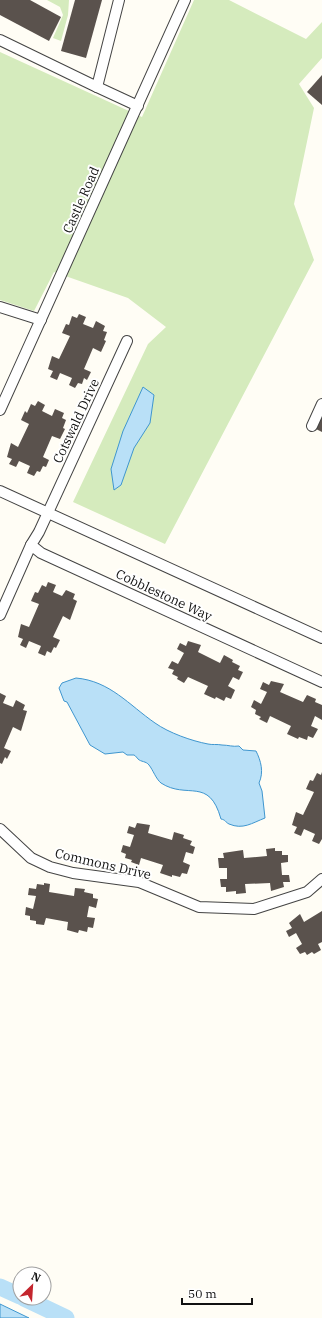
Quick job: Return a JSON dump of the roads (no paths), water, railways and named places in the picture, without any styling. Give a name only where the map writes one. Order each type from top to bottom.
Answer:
[{"type":"street","points":[[98,87],[119,0]]},
{"type":"street","name":"Castle Road","points":[[0,410],[185,0]]},
{"type":"street","points":[[0,40],[138,106]]},
{"type":"street","points":[[0,307],[41,320]]},
{"type":"street","name":"Cotswald Drive","points":[[48,512],[127,341]]},
{"type":"street","points":[[312,426],[322,404]]},
{"type":"street","name":"Cobblestone Way","points":[[0,491],[322,638]]},
{"type":"street","points":[[0,615],[31,545],[48,512]]},
{"type":"street","name":"Cobblestone Way","points":[[31,545],[41,553],[322,682]]},
{"type":"street","name":"Commons Drive","points":[[0,829],[31,858],[50,867],[74,873],[138,882],[198,907],[254,909],[307,892],[322,880]]},
{"type":"water","points":[[143,387],[154,395],[150,423],[134,448],[121,485],[114,490],[111,469],[123,431]]},
{"type":"water","points":[[76,678],[88,680],[109,689],[155,723],[181,736],[208,744],[239,746],[243,750],[256,751],[261,767],[261,779],[259,783],[262,791],[265,818],[243,826],[234,826],[229,824],[221,819],[216,806],[204,793],[171,788],[161,783],[148,764],[139,760],[134,755],[127,755],[123,752],[105,754],[90,745],[67,702],[64,701],[59,688],[62,683]]},
{"type":"water","points":[[0,1304],[29,1318],[0,1318]]},
{"type":"waterway","points":[[0,1287],[12,1292]]},
{"type":"waterway","points":[[41,1306],[66,1318]]}]
